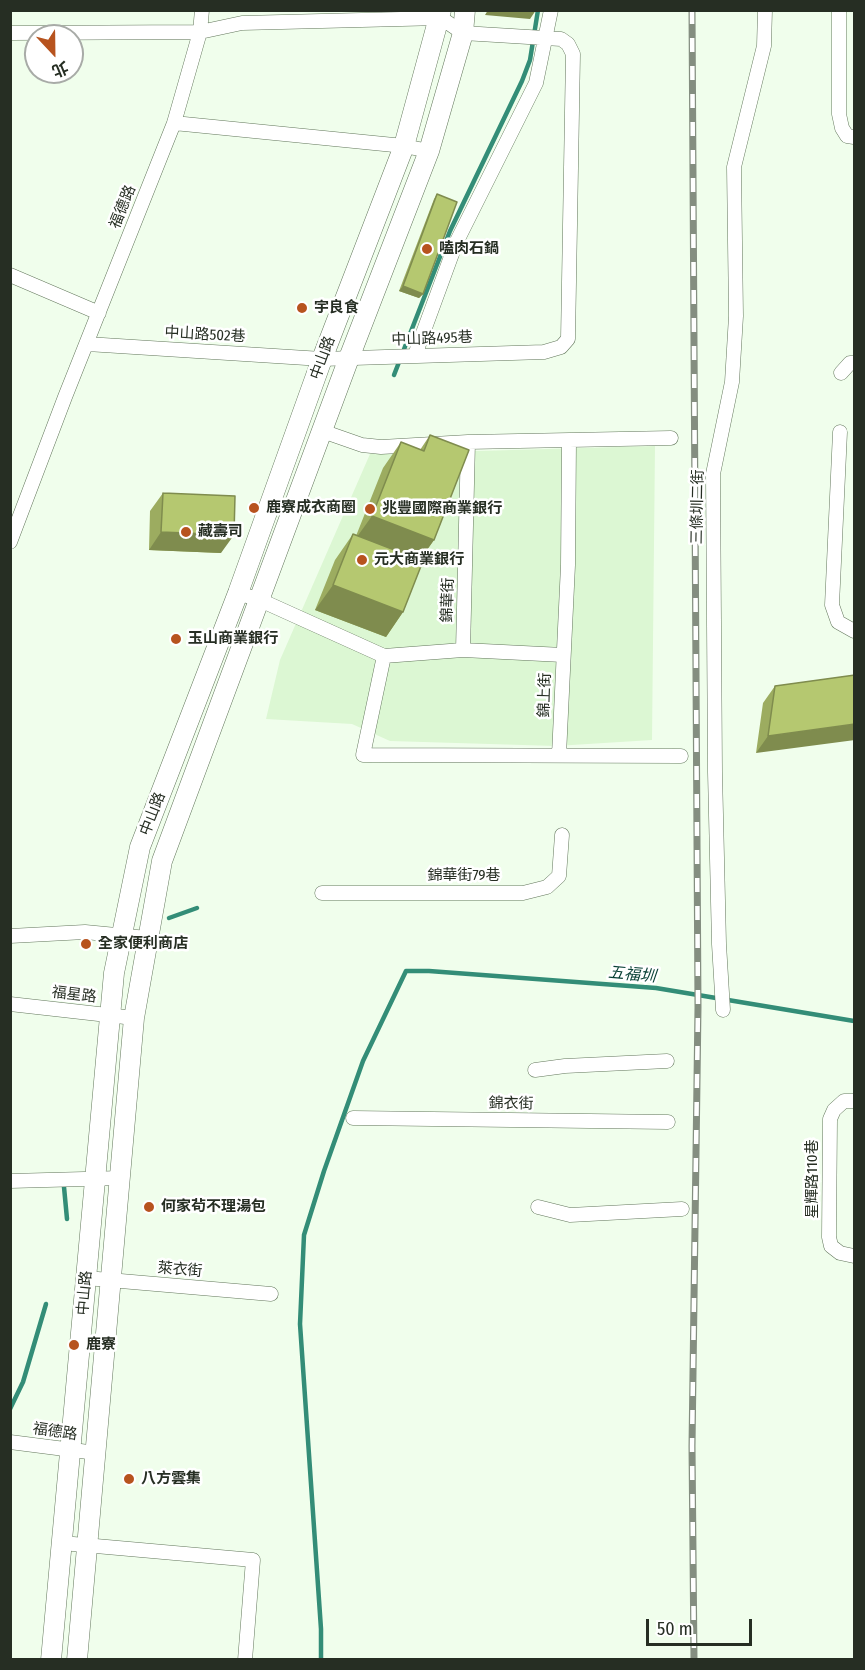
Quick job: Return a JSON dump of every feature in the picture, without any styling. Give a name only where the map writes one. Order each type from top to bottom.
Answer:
[{"type":"street","name":"福德路","points":[[10,542],[174,123],[200,32],[202,10]]},
{"type":"street","name":"中山路","points":[[77,1659],[134,1018],[162,861],[349,358],[429,151],[463,33],[465,10]]},
{"type":"street","points":[[415,355],[456,243],[536,83],[551,10]]},
{"type":"street","name":"三條圳二街","points":[[723,1003],[714,772],[713,474],[732,382],[736,316],[734,167],[764,46],[765,10]]},
{"type":"street","points":[[839,10],[839,114],[842,128],[851,137]]},
{"type":"street","points":[[10,33],[200,32],[242,23],[441,14],[463,33],[546,37]]},
{"type":"street","name":"中山路","points":[[51,1659],[114,973],[140,847],[238,592],[322,359],[404,146],[441,14]]},
{"type":"street","name":"中山路495巷","points":[[322,359],[544,352],[561,347],[568,339],[573,54],[568,44],[561,39],[546,37]]},
{"type":"street","points":[[174,123],[404,146],[429,151]]},
{"type":"street","points":[[10,275],[99,313]]},
{"type":"street","name":"中山路502巷","points":[[87,344],[322,359]]},
{"type":"street","points":[[841,373],[850,363],[855,363]]},
{"type":"street","points":[[322,431],[362,446],[381,447],[468,442],[671,438]]},
{"type":"street","points":[[840,432],[832,605],[838,622],[855,631]]},
{"type":"street","name":"錦上街","points":[[559,755],[568,565],[569,441]]},
{"type":"street","name":"錦華街","points":[[463,650],[468,442]]},
{"type":"street","points":[[238,592],[384,656],[463,650],[563,655]]},
{"type":"street","points":[[384,656],[363,755],[681,756]]},
{"type":"street","name":"錦華街79巷","points":[[322,893],[523,893],[547,887],[559,876],[562,835]]},
{"type":"street","points":[[10,936],[85,932],[147,938]]},
{"type":"street","name":"福星路","points":[[10,1004],[134,1018]]},
{"type":"street","points":[[535,1070],[565,1066],[667,1061]]},
{"type":"street","name":"星輝路110巷","points":[[855,1101],[844,1101],[834,1110],[830,1119],[829,1237],[831,1246],[840,1253],[855,1256]]},
{"type":"street","name":"錦衣街","points":[[353,1118],[668,1122]]},
{"type":"street","points":[[10,1181],[121,1178]]},
{"type":"street","points":[[538,1207],[570,1215],[682,1209]]},
{"type":"street","name":"萊衣街","points":[[86,1278],[271,1294]]},
{"type":"street","name":"福德路","points":[[10,1442],[96,1453]]},
{"type":"street","points":[[62,1543],[253,1560],[245,1659]]},
{"type":"shaded area","name":"鹿寮成衣商圈","points":[[655,446],[652,740],[556,746],[390,741],[352,724],[266,719],[280,660],[370,454]]},
{"type":"building","name":"嗑肉石鍋","points":[[437,194],[457,202],[423,294],[403,286]]},
{"type":"building","points":[[430,435],[469,450],[434,540],[372,516],[401,442],[424,451]]},
{"type":"building","points":[[163,493],[235,496],[234,535],[161,532]]},
{"type":"building","points":[[353,534],[423,561],[403,612],[333,585]]},
{"type":"building","points":[[855,675],[855,724],[768,736],[775,686]]},
{"type":"waterway","points":[[394,375],[450,231],[522,81],[530,60],[538,10]]},
{"type":"waterway","points":[[169,918],[197,908]]},
{"type":"waterway","name":"五福圳","points":[[321,1660],[321,1629],[300,1324],[304,1235],[363,1061],[406,971],[656,988],[854,1021]]},
{"type":"waterway","points":[[64,1187],[67,1219]]},
{"type":"waterway","points":[[10,1409],[23,1382],[46,1304]]},
{"type":"railway","points":[[692,10],[698,1007],[692,1446],[694,1660]]},
{"type":"place","name":"嗑肉石鍋","points":[[427,249]]},
{"type":"place","name":"宇良食","points":[[302,308]]},
{"type":"place","name":"鹿寮成衣商圈","points":[[254,508]]},
{"type":"place","name":"兆豐國際商業銀行","points":[[370,509]]},
{"type":"place","name":"藏壽司","points":[[186,532]]},
{"type":"place","name":"元大商業銀行","points":[[362,560]]},
{"type":"place","name":"玉山商業銀行","points":[[176,639]]},
{"type":"place","name":"全家便利商店","points":[[86,944]]},
{"type":"place","name":"何家茍不理湯包","points":[[149,1207]]},
{"type":"place","name":"鹿寮","points":[[74,1345]]},
{"type":"place","name":"八方雲集","points":[[129,1479]]}]
